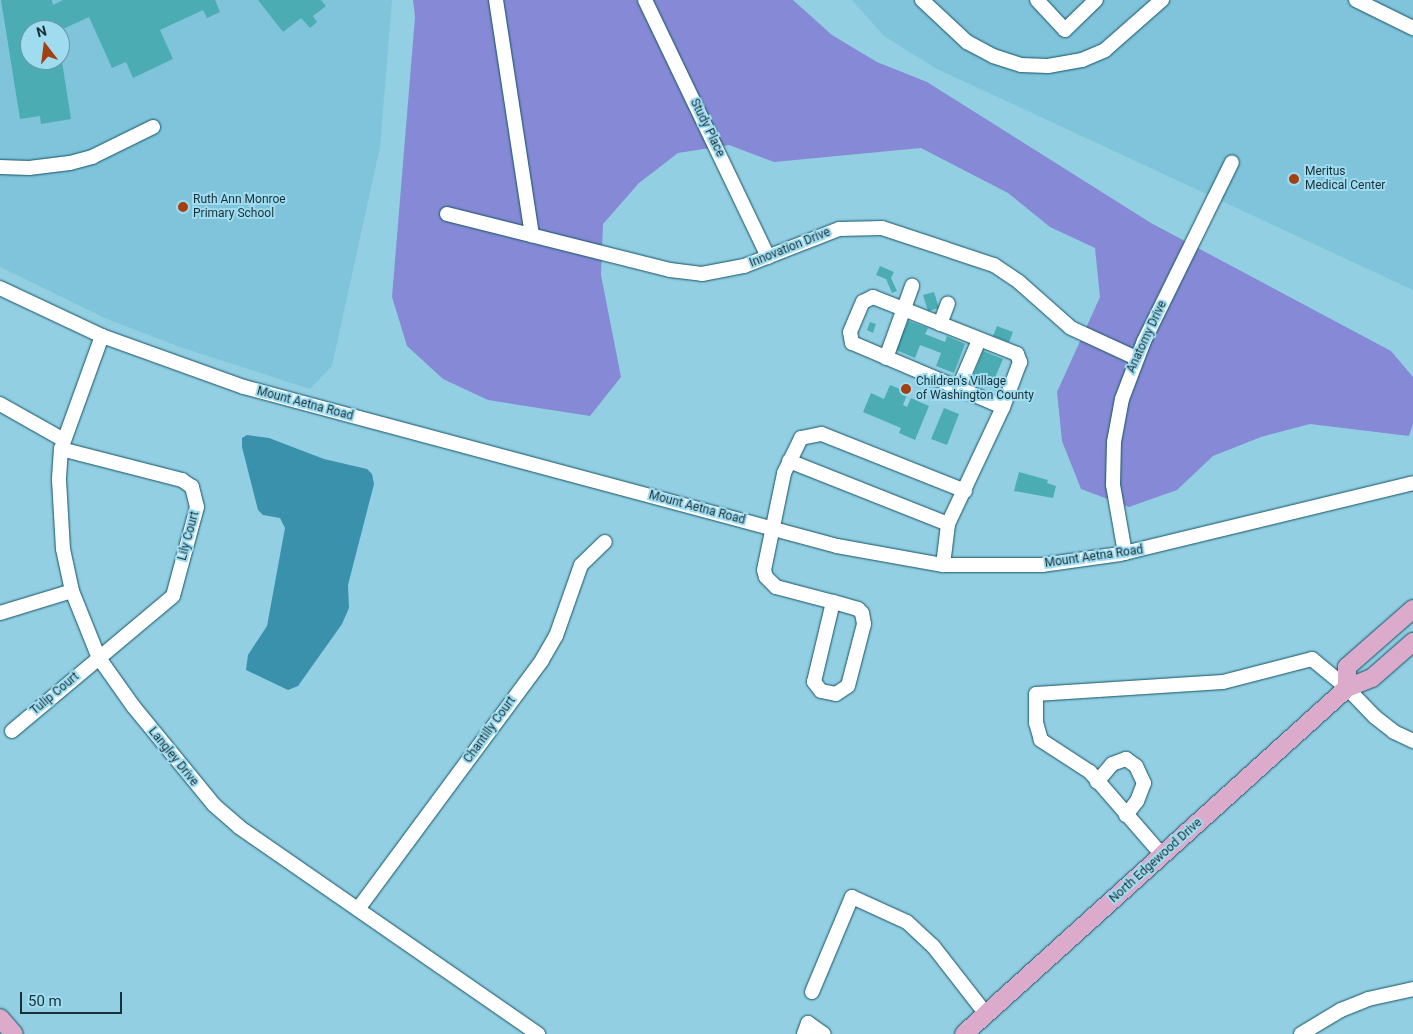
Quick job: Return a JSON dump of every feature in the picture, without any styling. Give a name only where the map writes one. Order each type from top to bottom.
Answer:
[{"type":"main road","points":[[1347,688],[1347,667],[1413,610]]},
{"type":"main road","name":"North Edgewood Drive","points":[[964,1034],[1347,688],[1372,678],[1413,642]]},
{"type":"main road","points":[[0,1018],[14,1034]]},
{"type":"street","points":[[496,0],[532,236]]},
{"type":"street","name":"Study Place","points":[[645,0],[768,257]]},
{"type":"street","points":[[1037,0],[1065,30],[1096,0]]},
{"type":"street","points":[[929,2],[967,42],[993,56],[1020,64],[1048,66],[1082,60],[1105,50],[1162,0]]},
{"type":"street","points":[[1356,0],[1413,28]]},
{"type":"street","points":[[0,167],[29,168],[70,163],[92,157],[153,127]]},
{"type":"street","name":"Anatomy Drive","points":[[1125,553],[1115,507],[1112,464],[1117,420],[1136,358],[1232,162]]},
{"type":"street","name":"Innovation Drive","points":[[447,214],[691,274],[723,272],[768,257],[839,229],[865,226],[891,230],[994,265],[1020,282],[1071,328],[1136,358]]},
{"type":"street","points":[[886,358],[912,286]]},
{"type":"street","name":"Mount Aetna Road","points":[[0,288],[102,336],[244,388],[866,553],[943,565],[1042,565],[1125,553],[1413,483]]},
{"type":"street","points":[[943,565],[948,524],[1003,407],[1020,362],[1018,357],[940,324],[867,298],[862,302],[850,332],[850,339],[855,345],[1003,407]]},
{"type":"street","points":[[940,324],[948,303]]},
{"type":"street","name":"Langley Drive","points":[[102,336],[63,444],[59,515],[72,591],[99,658],[144,720],[214,805],[358,909],[538,1034]]},
{"type":"street","points":[[959,387],[979,340]]},
{"type":"street","points":[[0,404],[63,444]]},
{"type":"street","points":[[833,602],[814,682],[821,691],[836,694],[848,686],[865,618],[858,609],[770,583],[764,562],[789,461],[801,438],[822,434],[965,491]]},
{"type":"street","name":"Lily Court","points":[[63,444],[182,480],[197,496],[197,507],[173,596],[99,658]]},
{"type":"street","points":[[789,461],[948,524]]},
{"type":"street","name":"Chantilly Court","points":[[358,909],[542,660],[556,636],[582,566],[605,542]]},
{"type":"street","points":[[0,613],[72,591]]},
{"type":"street","name":"Tulip Court","points":[[12,731],[99,658]]},
{"type":"street","points":[[1162,856],[1097,782],[1062,752],[1041,740],[1036,724],[1036,694],[1223,682],[1303,659],[1320,664],[1347,688],[1374,717],[1394,732],[1413,741]]},
{"type":"street","points":[[1097,782],[1112,764],[1126,759],[1136,766],[1144,784],[1137,801],[1126,815]]},
{"type":"street","points":[[812,992],[852,897],[907,922],[933,946],[986,1014]]},
{"type":"street","points":[[1301,1034],[1341,1010],[1368,999],[1413,989]]},
{"type":"street","points":[[804,1034],[808,1023],[824,1034]]},
{"type":"shaded area","name":"Ruth Ann Monroe Primary School","points":[[0,0],[392,0],[380,147],[332,366],[310,389],[180,347],[107,319],[0,267]]},
{"type":"shaded area","points":[[413,0],[793,0],[832,35],[877,62],[927,82],[1151,223],[1391,351],[1413,377],[1413,424],[1409,436],[1310,424],[1261,437],[1213,456],[1177,490],[1129,507],[1081,489],[1062,441],[1057,392],[1100,297],[1095,248],[1050,227],[1008,193],[921,148],[774,162],[729,145],[678,153],[639,183],[603,224],[601,275],[621,377],[590,416],[488,400],[443,379],[407,346],[392,297],[415,17]]},
{"type":"shaded area","name":"Meritus Medical Center","points":[[852,0],[1413,0],[1413,290],[935,68],[884,36]]},
{"type":"shaded area","points":[[247,435],[269,438],[324,459],[367,469],[372,474],[374,484],[348,585],[349,608],[342,624],[298,686],[288,690],[246,670],[248,655],[267,626],[285,528],[280,518],[263,515],[258,510],[242,447],[242,438]]},
{"type":"building","points":[[1,0],[52,0],[53,5],[63,0],[215,0],[220,12],[207,18],[203,10],[160,30],[173,59],[133,78],[126,62],[112,68],[89,17],[70,26],[70,20],[20,20],[20,70],[63,70],[71,119],[41,124],[40,116],[20,119]]},
{"type":"building","points":[[258,0],[321,0],[326,6],[313,16],[317,22],[310,28],[301,18],[283,32]]},
{"type":"building","points":[[880,266],[894,272],[891,278],[897,291],[892,293],[886,279],[876,275]]},
{"type":"building","points":[[934,292],[939,308],[928,311],[923,295]]},
{"type":"building","points":[[908,321],[928,328],[925,334],[945,342],[947,336],[965,344],[954,373],[936,366],[941,353],[920,345],[915,358],[896,350],[900,342],[895,340],[900,327],[905,329]]},
{"type":"building","points":[[870,322],[876,324],[873,333],[867,330]]},
{"type":"building","points":[[997,326],[1013,332],[1009,342],[993,336]]},
{"type":"building","points":[[983,351],[1003,359],[991,387],[972,379]]},
{"type":"building","points":[[890,385],[908,392],[903,405],[907,407],[911,398],[929,406],[915,440],[899,433],[901,428],[863,412],[871,393],[884,399]]},
{"type":"building","points":[[944,408],[959,414],[947,445],[931,439]]},
{"type":"building","points":[[1019,472],[1048,480],[1047,483],[1056,486],[1053,498],[1014,491]]},
{"type":"place","name":"Meritus Medical Center","points":[[1294,179]]},
{"type":"place","name":"Ruth Ann Monroe Primary School","points":[[183,207]]},
{"type":"place","name":"Children's Village of Washington County","points":[[906,389]]}]
